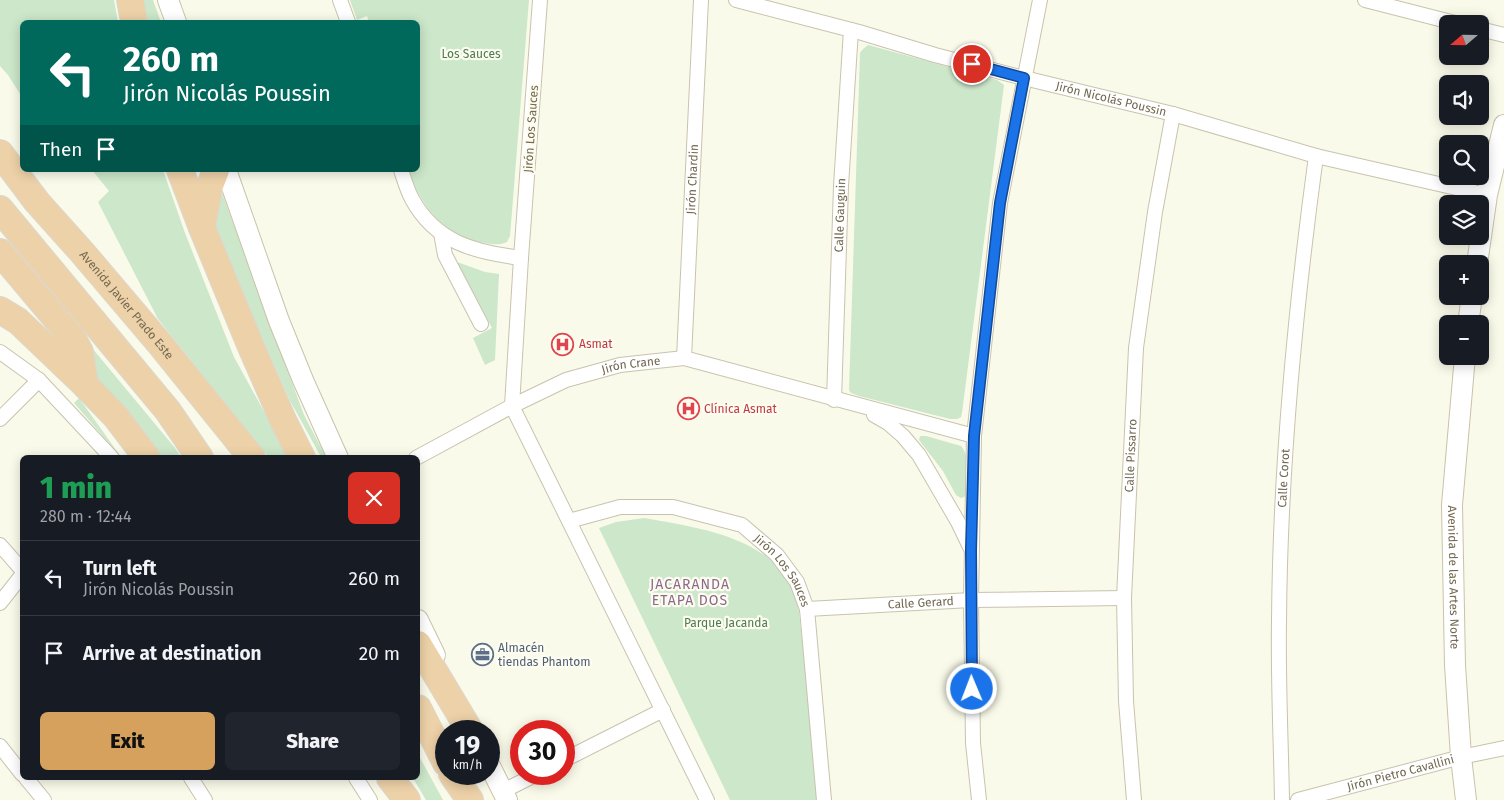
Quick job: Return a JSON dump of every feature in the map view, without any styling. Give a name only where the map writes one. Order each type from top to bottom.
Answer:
[{"type":"highway","points":[[130,0],[134,20]]},
{"type":"highway","name":"Avenida Javier Prado Este","points":[[0,153],[37,202],[160,344],[250,455]]},
{"type":"highway","points":[[181,172],[202,228],[301,455]]},
{"type":"highway","points":[[202,228],[209,188],[215,172]]},
{"type":"highway","points":[[0,209],[168,411],[198,455]]},
{"type":"highway","points":[[0,252],[73,339],[80,352],[86,385]]},
{"type":"highway","points":[[0,310],[18,321],[86,385],[116,417],[145,455]]},
{"type":"highway","points":[[116,417],[128,455]]},
{"type":"highway","points":[[284,420],[306,455]]},
{"type":"highway","points":[[420,647],[464,720]]},
{"type":"highway","points":[[420,712],[435,741]]},
{"type":"highway","points":[[392,780],[407,800]]},
{"type":"highway","points":[[396,780],[407,800]]},
{"type":"highway","points":[[459,785],[468,800]]},
{"type":"street","points":[[168,0],[175,20]]},
{"type":"street","points":[[340,0],[347,20]]},
{"type":"street","name":"Jirón Los Sauces","points":[[540,0],[512,406],[707,800]]},
{"type":"street","name":"Jirón Chardin","points":[[684,358],[701,0]]},
{"type":"street","name":"Jirón Nicolás Poussin","points":[[736,0],[851,30],[935,55],[1173,114],[1316,156],[1487,195]]},
{"type":"street","points":[[979,800],[973,743],[971,600],[974,436],[1000,203],[1040,0]]},
{"type":"street","points":[[1365,0],[1439,19]]},
{"type":"street","name":"Calle Gauguin","points":[[834,400],[841,186],[851,30]]},
{"type":"street","points":[[1489,31],[1504,35]]},
{"type":"street","name":"Calle Pissarro","points":[[1134,800],[1126,701],[1124,598],[1136,348],[1155,212],[1173,114]]},
{"type":"street","points":[[1487,195],[1504,126]]},
{"type":"street","name":"Calle Corot","points":[[1282,800],[1279,622],[1283,492],[1294,331],[1316,156]]},
{"type":"street","points":[[227,172],[279,321],[337,455]]},
{"type":"street","points":[[402,172],[411,197],[421,213],[428,222],[442,233],[473,250],[521,258]]},
{"type":"street","points":[[442,233],[445,255],[481,324]]},
{"type":"street","points":[[0,352],[39,380],[109,455]]},
{"type":"street","name":"Jirón Crane","points":[[420,456],[512,406],[566,380],[620,365],[684,358],[834,400],[974,436]]},
{"type":"street","name":"Avenida de las Artes Norte","points":[[1464,365],[1452,505],[1455,665],[1466,800]]},
{"type":"street","points":[[0,419],[39,380]]},
{"type":"street","name":"Jirón Crane","points":[[861,407],[888,423],[903,436],[919,455],[958,522],[971,550]]},
{"type":"street","name":"Jirón Los Sauces","points":[[569,521],[620,506],[673,507],[742,525],[778,555],[797,582],[807,609],[824,800]]},
{"type":"street","points":[[0,545],[20,568]]},
{"type":"street","points":[[0,603],[20,578]]},
{"type":"street","name":"Calle Gerard","points":[[807,609],[971,600],[1124,598]]},
{"type":"street","points":[[420,624],[466,720]]},
{"type":"street","points":[[575,754],[663,710]]},
{"type":"street","points":[[0,746],[20,771]]},
{"type":"street","name":"Jirón Pietro Cavallini","points":[[1298,800],[1461,757],[1504,748]]},
{"type":"street","points":[[28,780],[44,800]]},
{"type":"street","points":[[192,780],[205,800]]},
{"type":"street","points":[[357,780],[370,800]]},
{"type":"street","points":[[505,795],[520,785]]},
{"type":"green space","points":[[0,0],[114,0],[118,20],[20,20],[20,94],[0,66]]},
{"type":"green space","points":[[141,0],[153,0],[160,20],[147,20]]},
{"type":"green space","name":"Los Sauces","points":[[350,0],[529,0],[510,236],[507,242],[490,244],[455,233],[444,225],[426,206],[413,183],[409,172],[420,172],[420,20],[368,20],[367,16],[357,20]]},
{"type":"green space","points":[[868,45],[997,80],[1004,85],[962,413],[961,417],[957,419],[950,419],[859,396],[851,393],[849,390],[860,53]]},
{"type":"green space","points":[[94,172],[164,172],[185,233],[234,357],[288,455],[266,455],[158,319],[98,202],[109,191]]},
{"type":"green space","points":[[222,193],[304,415],[325,455],[320,455],[289,399],[248,307],[216,228],[217,194]]},
{"type":"green space","points":[[457,262],[485,272],[499,274],[495,360],[485,365],[473,338],[492,328]]},
{"type":"green space","points":[[92,348],[180,455],[156,455],[100,384],[94,371]]},
{"type":"green space","points":[[79,398],[120,455],[119,455],[74,403]]},
{"type":"green space","points":[[920,436],[961,446],[966,456],[968,468],[967,494],[964,497],[961,498],[956,495],[943,471],[919,440]]},
{"type":"green space","name":"Parque Jacanda","points":[[644,518],[711,532],[743,543],[774,563],[786,577],[798,603],[817,800],[730,800],[599,528],[616,522]]},
{"type":"green space","points":[[420,758],[443,800],[426,800],[414,780],[420,780]]},
{"type":"place","name":"Asmat","points":[[563,344]]},
{"type":"place","name":"Clínica Asmat","points":[[688,409]]},
{"type":"place","name":"Almacén tiendas Phantom","points":[[482,655]]},
{"type":"district","name":"JACARANDA ETAPA DOS","points":[[690,592]]},
{"type":"route","points":[[972,64],[1024,78],[1000,203],[974,436],[971,550],[972,689]]}]
